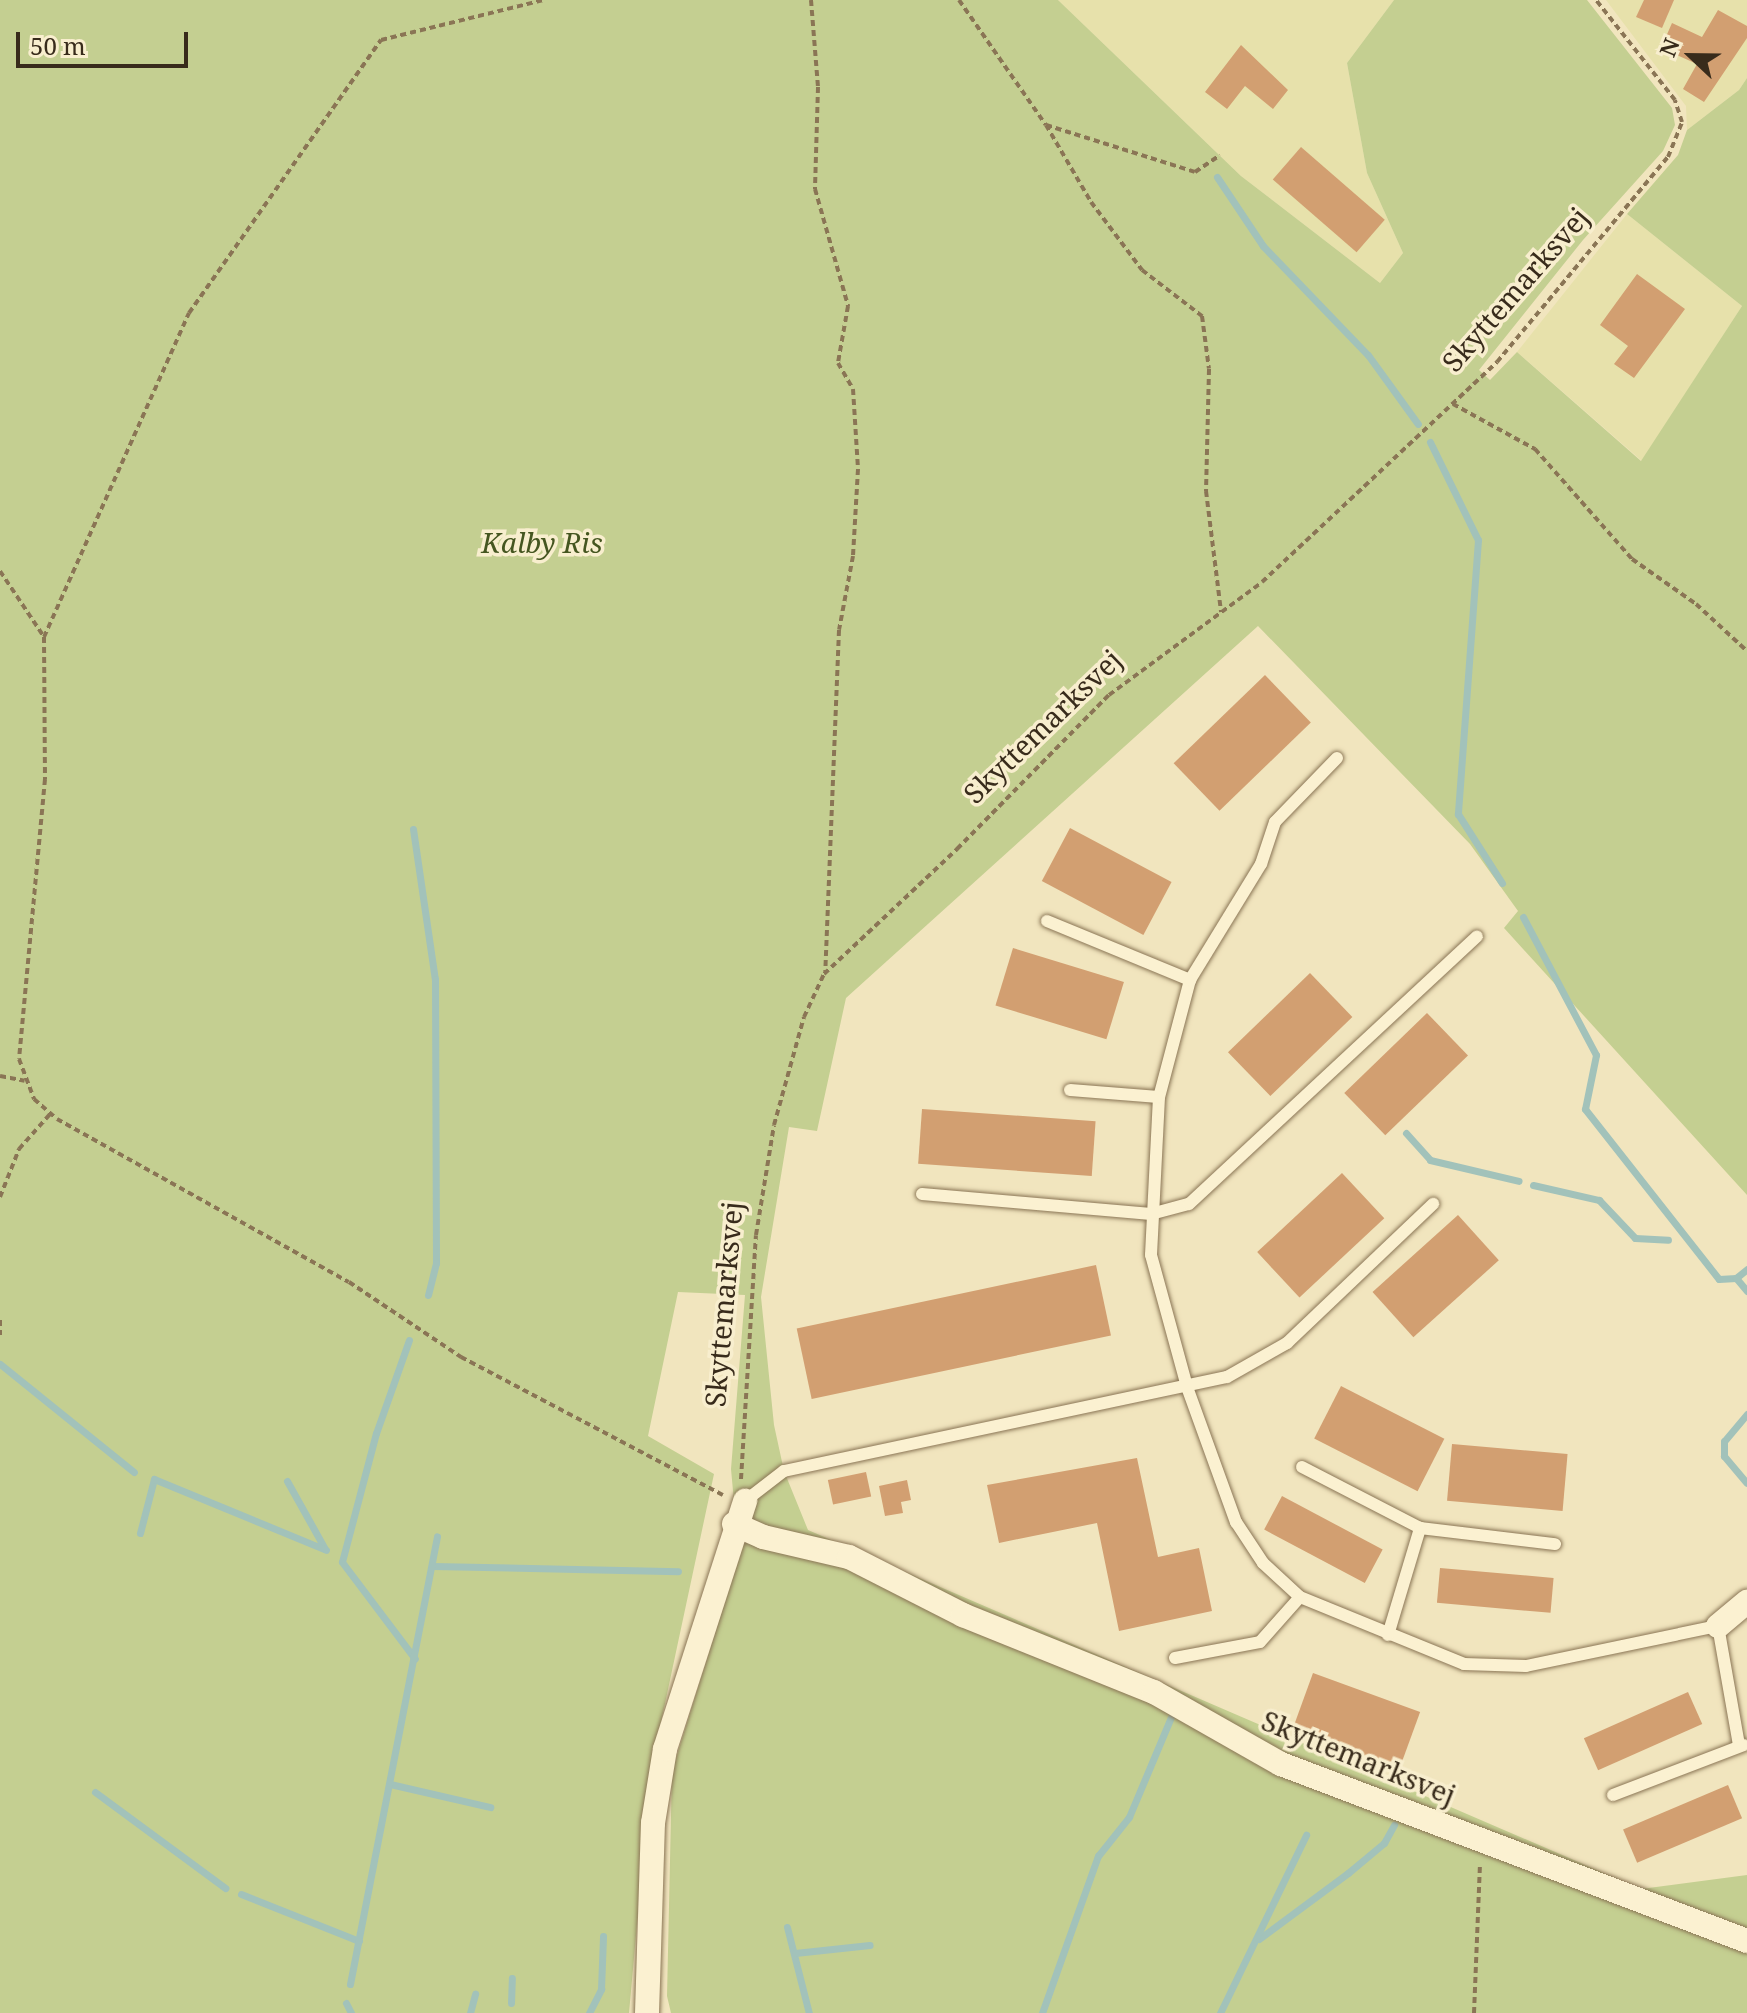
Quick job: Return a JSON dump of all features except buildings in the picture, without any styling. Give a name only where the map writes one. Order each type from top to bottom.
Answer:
[{"type":"street","points":[[647,2013],[653,1823],[665,1749],[734,1524],[745,1501]]},
{"type":"street","name":"Skyttemarksvej","points":[[734,1524],[763,1537],[849,1557],[963,1615],[1154,1692],[1281,1764],[1747,1941]]},
{"type":"street","points":[[1718,1626],[1747,1602]]},
{"type":"lane","points":[[1337,758],[1275,822],[1261,864],[1190,980],[1159,1097],[1151,1255],[1187,1387],[1236,1522],[1263,1563],[1300,1597],[1464,1664],[1526,1666],[1718,1626],[1743,1744],[1613,1795]]},
{"type":"lane","points":[[1047,921],[1190,980]]},
{"type":"lane","points":[[922,1194],[1151,1214],[1189,1204],[1477,936]]},
{"type":"lane","points":[[1070,1090],[1159,1097]]},
{"type":"lane","points":[[745,1501],[784,1471],[1187,1387],[1258,1364],[1287,1343],[1433,1204]]},
{"type":"lane","points":[[1302,1467],[1420,1528],[1555,1544]]},
{"type":"lane","points":[[1388,1635],[1420,1528]]},
{"type":"lane","points":[[1175,1658],[1260,1642],[1300,1597]]},
{"type":"path","points":[[544,0],[381,40],[189,313],[44,637],[45,779],[19,1059],[25,1081],[51,1113],[349,1282],[486,1372],[709,1491],[745,1501]]},
{"type":"path","points":[[811,0],[818,87],[815,189],[848,306],[838,363],[853,389],[858,469],[853,556],[839,630],[824,974]]},
{"type":"path","points":[[959,0],[1046,125],[1091,202],[1142,270],[1202,316],[1209,369],[1206,491],[1221,612]]},
{"type":"path","name":"Skyttemarksvej","points":[[745,1501],[739,1466],[756,1235],[774,1125],[804,1017],[824,974],[957,849],[1109,695],[1262,582],[1497,362],[1668,157],[1682,122],[1675,100],[1596,0]]},
{"type":"path","points":[[1046,125],[1195,172],[1220,155]]},
{"type":"path","points":[[1453,404],[1535,449],[1632,559],[1696,604],[1747,651]]},
{"type":"path","points":[[0,571],[44,637]]},
{"type":"path","points":[[0,1076],[25,1081]]},
{"type":"path","points":[[0,1197],[19,1149],[51,1113]]},
{"type":"path","points":[[0,1320],[0,1335]]},
{"type":"path","points":[[1474,2013],[1481,1839]]},
{"type":"shaded area","points":[[1058,0],[1394,0],[1347,63],[1367,173],[1403,253],[1380,283],[1241,176]]},
{"type":"shaded area","points":[[1606,0],[1747,0],[1747,78],[1739,90],[1687,130],[1686,106]]},
{"type":"shaded area","points":[[1627,214],[1742,306],[1642,461],[1517,352]]},
{"type":"green space","name":"Kalby Ris","points":[[0,0],[1058,0],[1241,176],[1380,283],[1403,253],[1367,173],[1347,63],[1394,0],[1587,0],[1672,108],[1675,125],[1663,151],[1583,240],[1479,370],[1490,380],[1517,352],[1641,461],[1742,306],[1627,214],[1678,155],[1687,130],[1739,90],[1747,78],[1747,1195],[1504,928],[1518,911],[1470,844],[1258,626],[846,998],[817,1131],[789,1127],[761,1297],[774,1425],[784,1471],[808,1530],[1641,1889],[1747,1875],[1747,2013],[671,2013],[667,1996],[672,1771],[739,1556],[731,1469],[745,1295],[678,1292],[648,1436],[714,1474],[651,1769],[629,2013],[0,2013]]},
{"type":"waterway","points":[[1217,177],[1263,246],[1368,355],[1418,424]]},
{"type":"waterway","points":[[1430,442],[1478,540],[1458,814],[1502,883]]},
{"type":"waterway","points":[[413,829],[435,979],[436,1263],[428,1295]]},
{"type":"waterway","points":[[1523,917],[1596,1055],[1585,1109],[1719,1279],[1736,1278],[1747,1269]]},
{"type":"waterway","points":[[1406,1133],[1430,1160],[1519,1181]]},
{"type":"waterway","points":[[1533,1185],[1599,1200],[1635,1238],[1668,1240]]},
{"type":"waterway","points":[[1736,1278],[1747,1291]]},
{"type":"waterway","points":[[409,1340],[376,1433],[342,1562],[415,1659]]},
{"type":"waterway","points":[[0,1364],[134,1472]]},
{"type":"waterway","points":[[1747,1414],[1724,1441],[1724,1456],[1747,1483]]},
{"type":"waterway","points":[[140,1533],[154,1479],[326,1550]]},
{"type":"waterway","points":[[287,1481],[325,1549]]},
{"type":"waterway","points":[[350,1984],[437,1536]]},
{"type":"waterway","points":[[432,1566],[678,1571]]},
{"type":"waterway","points":[[1042,2013],[1098,1856],[1129,1817],[1171,1717]]},
{"type":"waterway","points":[[390,1784],[490,1807]]},
{"type":"waterway","points":[[95,1792],[225,1888]]},
{"type":"waterway","points":[[1259,1939],[1384,1843],[1394,1825]]},
{"type":"waterway","points":[[1220,2013],[1306,1835]]},
{"type":"waterway","points":[[241,1894],[359,1941]]},
{"type":"waterway","points":[[787,1927],[809,2013]]},
{"type":"waterway","points":[[589,2013],[601,1989],[603,1936]]},
{"type":"waterway","points":[[795,1953],[870,1945]]},
{"type":"waterway","points":[[511,2003],[512,1978]]},
{"type":"waterway","points":[[470,2013],[475,1994]]},
{"type":"waterway","points":[[346,2003],[351,2013]]}]
